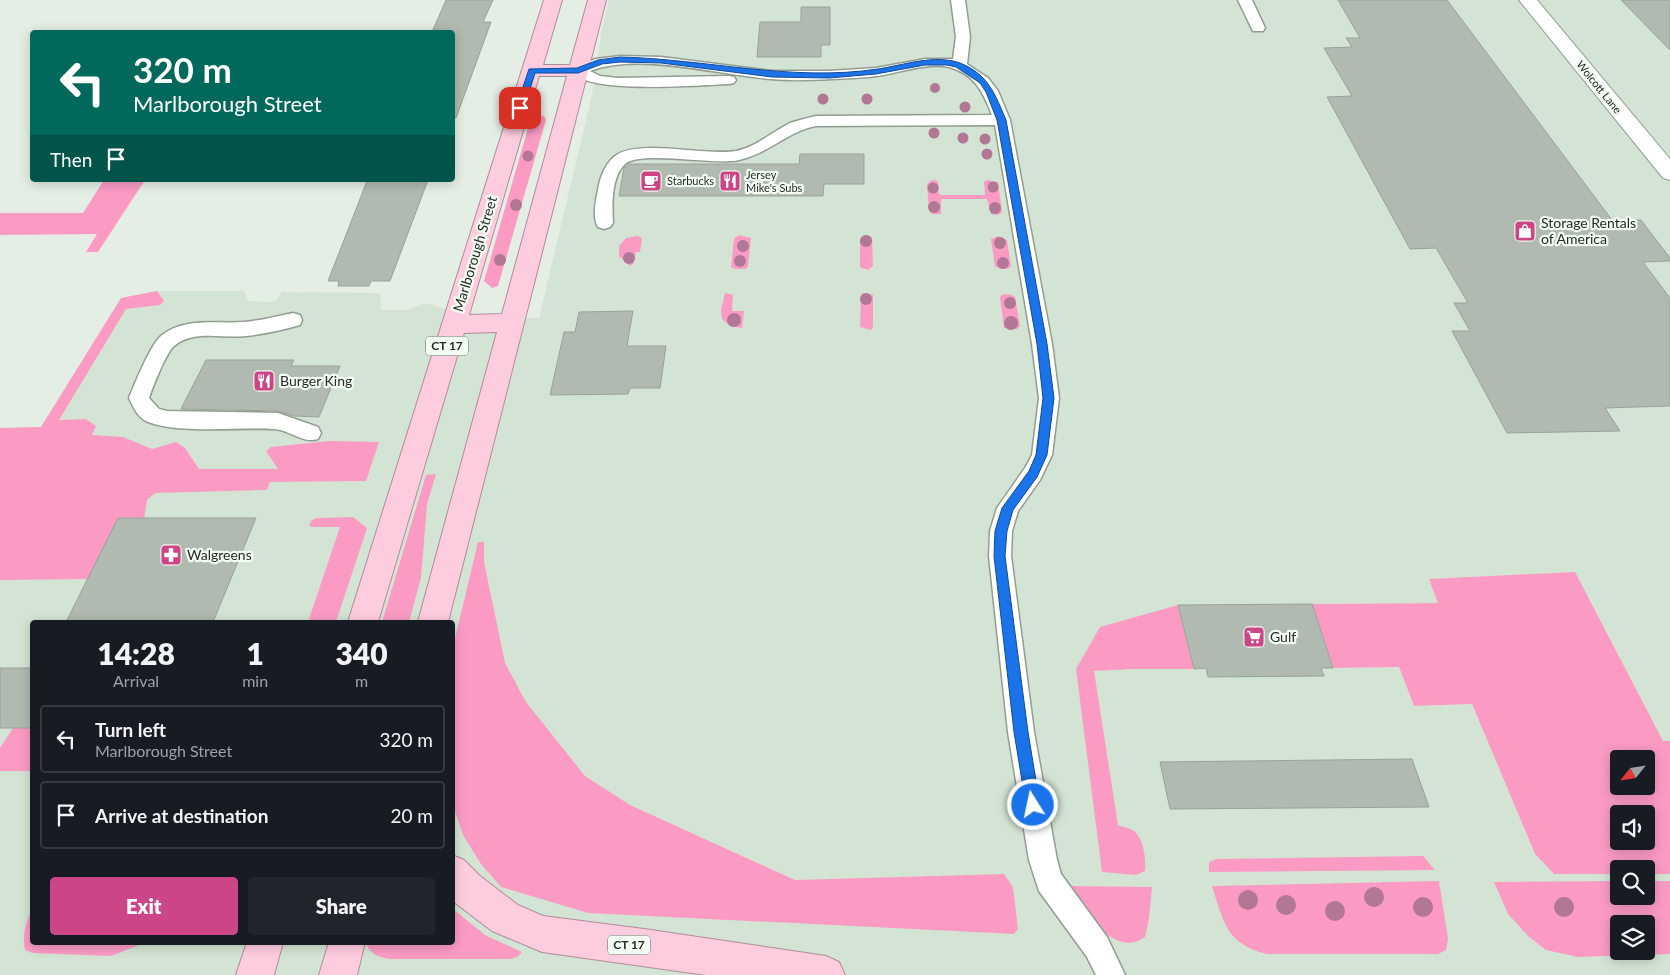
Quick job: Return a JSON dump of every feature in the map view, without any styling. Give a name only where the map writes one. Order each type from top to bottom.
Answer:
[{"type":"highway","name":"Marlborough Street","points":[[364,620],[553,0]]},
{"type":"highway","points":[[434,620],[513,323],[596,0]]},
{"type":"highway","points":[[532,70],[578,71]]},
{"type":"highway","points":[[454,324],[513,323]]},
{"type":"highway","name":"CT 17","points":[[455,875],[467,889],[505,918],[542,934],[653,948],[826,975]]},
{"type":"highway","points":[[255,975],[264,945]]},
{"type":"highway","points":[[338,975],[346,945]]},
{"type":"street","name":"Wolcott Lane","points":[[1528,0],[1670,174]]},
{"type":"lane","points":[[958,0],[963,37],[959,66]]},
{"type":"lane","points":[[1245,0],[1258,28]]},
{"type":"lane","points":[[578,71],[601,62],[640,60],[675,62],[772,75]]},
{"type":"lane","points":[[578,71],[597,80],[618,82],[736,80],[772,75],[862,73],[935,62],[948,62],[959,66],[983,81],[990,92],[1002,120],[1042,344],[1049,398],[1042,455],[1033,474],[1008,508],[1001,531],[1000,556],[1021,732],[1043,860],[1049,881],[1097,947],[1111,975]]},
{"type":"lane","points":[[604,222],[603,208],[612,170],[616,162],[625,157],[690,155],[722,158],[740,155],[767,145],[794,126],[816,121],[1002,120]]},
{"type":"lane","points":[[293,320],[245,329],[198,329],[179,334],[166,342],[144,383],[139,398],[152,416],[278,421],[311,433]]},
{"type":"shaded area","points":[[609,0],[1670,0],[1670,741],[1663,741],[1429,579],[1439,603],[1312,604],[1333,668],[1399,667],[1414,706],[1472,704],[1535,854],[1554,874],[1610,874],[1610,905],[1655,905],[1655,874],[1670,874],[1670,975],[0,975],[0,428],[41,427],[121,298],[157,291],[244,291],[248,301],[270,302],[275,301],[282,292],[380,293],[381,310],[408,310],[425,303],[477,318],[539,318],[592,95],[602,28]]},
{"type":"shaded area","points":[[544,116],[546,120],[498,286],[492,288],[484,281],[530,121],[535,117]]},
{"type":"shaded area","points":[[932,180],[938,181],[939,194],[941,195],[985,195],[984,182],[987,180],[998,182],[1002,212],[998,215],[991,214],[987,199],[941,199],[941,214],[932,214],[929,211],[927,184]]},
{"type":"shaded area","points":[[103,182],[144,182],[98,252],[86,252],[97,234],[0,235],[0,213],[83,213]]},
{"type":"shaded area","points":[[739,235],[751,238],[748,267],[745,269],[731,267],[734,239]]},
{"type":"shaded area","points":[[865,235],[872,237],[873,266],[868,270],[860,267],[860,239]]},
{"type":"shaded area","points":[[638,236],[642,238],[640,252],[636,252],[633,264],[630,266],[619,256],[619,246],[626,238]]},
{"type":"shaded area","points":[[998,236],[1007,240],[1011,267],[1007,269],[995,267],[991,239]]},
{"type":"shaded area","points":[[157,291],[164,301],[160,305],[126,309],[59,420],[86,419],[96,426],[92,435],[123,437],[152,449],[176,442],[185,448],[199,469],[278,469],[266,451],[271,447],[329,441],[379,442],[366,481],[270,482],[267,490],[155,493],[147,500],[144,519],[88,579],[0,580],[0,428],[41,427],[121,298]]},
{"type":"shaded area","points":[[725,293],[733,295],[732,311],[744,311],[742,328],[730,326],[722,319],[721,310]]},
{"type":"shaded area","points":[[865,293],[873,295],[873,327],[871,330],[860,327],[861,295]]},
{"type":"shaded area","points":[[1003,294],[1015,297],[1020,326],[1017,329],[1004,328],[1000,297]]},
{"type":"shaded area","points":[[436,474],[427,504],[421,578],[410,620],[383,620],[426,475]]},
{"type":"shaded area","points":[[353,517],[367,528],[337,620],[309,620],[340,527],[311,527],[309,525],[312,520],[317,518]]},
{"type":"shaded area","points":[[478,542],[484,542],[484,562],[505,663],[526,702],[585,776],[630,805],[795,880],[1004,874],[1013,887],[1018,929],[1014,934],[588,913],[501,887],[481,864],[463,835],[455,812],[455,639]]},
{"type":"shaded area","points":[[1575,572],[1663,741],[1670,741],[1670,874],[1655,874],[1655,860],[1610,860],[1610,874],[1554,874],[1535,854],[1472,704],[1414,706],[1399,667],[1333,668],[1312,604],[1438,603],[1429,579]]},
{"type":"shaded area","points":[[1178,605],[1194,669],[1094,671],[1118,825],[1132,830],[1140,839],[1145,861],[1145,871],[1136,875],[1102,872],[1076,669],[1100,627]]},
{"type":"shaded area","points":[[13,728],[30,728],[30,771],[0,771],[0,748]]},
{"type":"shaded area","points":[[1423,856],[1435,870],[1209,872],[1209,862],[1217,859]]},
{"type":"shaded area","points":[[1439,881],[1448,939],[1446,950],[1438,954],[1267,954],[1253,950],[1235,938],[1229,930],[1220,911],[1212,886]]},
{"type":"shaded area","points":[[1610,881],[1610,905],[1655,905],[1655,881],[1670,881],[1670,954],[1655,954],[1655,915],[1610,915],[1610,956],[1578,957],[1546,950],[1528,936],[1508,914],[1494,882]]},
{"type":"shaded area","points":[[1068,886],[1152,887],[1145,937],[1133,942],[1121,942],[1111,937],[1091,918]]},
{"type":"shaded area","points":[[455,911],[485,935],[522,952],[517,957],[510,959],[390,959],[376,955],[367,945],[455,945]]},
{"type":"shaded area","points":[[30,914],[30,945],[139,945],[111,956],[33,953],[25,950],[24,934]]},
{"type":"building","points":[[446,0],[493,0],[483,22],[491,22],[456,118],[455,30],[433,30]]},
{"type":"building","name":"Storage Rentals of America","points":[[1338,0],[1447,0],[1612,220],[1641,220],[1670,258],[1670,261],[1643,262],[1670,298],[1670,406],[1605,408],[1620,431],[1507,433],[1452,331],[1470,331],[1454,303],[1468,303],[1436,248],[1410,249],[1327,97],[1352,96],[1324,48],[1352,47],[1346,38],[1360,38]]},
{"type":"building","points":[[1621,0],[1670,0],[1670,50]]},
{"type":"building","points":[[801,7],[830,7],[830,45],[821,45],[821,57],[757,57],[760,22],[801,22]]},
{"type":"building","points":[[800,154],[864,154],[864,184],[824,184],[823,196],[619,196],[624,168],[629,164],[799,164]]},
{"type":"building","points":[[367,182],[427,182],[390,281],[371,281],[369,286],[338,286],[339,281],[328,281]]},
{"type":"building","points":[[633,311],[627,346],[666,346],[660,388],[630,388],[628,394],[550,395],[564,332],[575,332],[579,312]]},
{"type":"building","name":"Burger King","points":[[206,360],[294,360],[291,366],[340,366],[319,417],[294,416],[278,411],[181,409]]},
{"type":"building","name":"Walgreens","points":[[118,518],[256,518],[214,620],[67,620]]},
{"type":"building","name":"Gulf","points":[[1312,604],[1333,668],[1321,668],[1324,676],[1208,677],[1206,668],[1194,669],[1178,605]]},
{"type":"building","points":[[0,668],[30,668],[30,728],[0,728]]},
{"type":"building","points":[[1412,759],[1429,807],[1170,809],[1160,762]]},
{"type":"place","name":"Starbucks","points":[[651,181]]},
{"type":"place","name":"Jersey Mike's Subs","points":[[730,181]]},
{"type":"place","name":"Storage Rentals of America","points":[[1525,231]]},
{"type":"place","name":"Burger King","points":[[264,381]]},
{"type":"place","name":"Walgreens","points":[[171,555]]},
{"type":"place","name":"Gulf","points":[[1254,637]]},
{"type":"route","points":[[520,108],[532,70],[578,71],[590,65],[610,60],[661,61],[772,75],[829,75],[876,72],[925,63],[948,62],[971,72],[983,81],[1002,120],[1042,344],[1049,398],[1042,455],[1033,474],[1008,508],[1001,531],[1000,556],[1021,732],[1033,805]]}]
